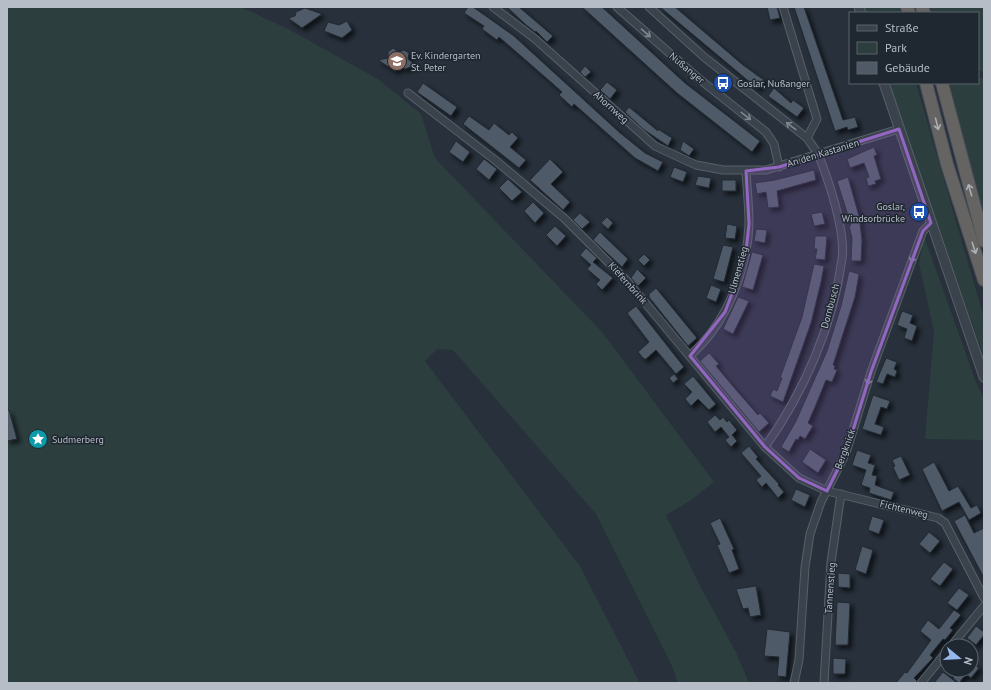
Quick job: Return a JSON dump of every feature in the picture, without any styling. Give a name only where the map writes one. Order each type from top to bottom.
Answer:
[{"type":"highway","points":[[926,84],[947,164],[984,280]]},
{"type":"highway","points":[[942,84],[984,241]]},
{"type":"street","name":"Ahornweg","points":[[493,7],[534,38],[655,146],[696,166],[723,170],[746,171]]},
{"type":"street","name":"Nußanger","points":[[617,7],[698,78],[766,132],[774,144],[779,167]]},
{"type":"street","name":"Nußanger","points":[[649,7],[704,57],[807,138],[818,155]]},
{"type":"street","points":[[783,7],[817,119],[807,138]]},
{"type":"street","points":[[884,84],[984,377]]},
{"type":"street","name":"Kiefernbrink","points":[[408,93],[495,160],[564,218],[628,282],[765,447],[799,478],[827,491]]},
{"type":"street","name":"An den Kastanien","points":[[746,171],[779,167],[899,129]]},
{"type":"street","name":"Dornbusch","points":[[765,447],[785,418],[813,365],[831,310],[842,258],[842,228],[818,155]]},
{"type":"street","name":"Ulmenstieg","points":[[690,356],[711,334],[725,312],[746,251],[749,224],[746,171]]},
{"type":"street","name":"Bergknick","points":[[794,683],[799,660],[805,567],[810,534],[827,491],[846,453],[871,372],[923,231],[931,223]]},
{"type":"street","name":"Fichtenweg","points":[[827,491],[938,518],[945,523],[984,598]]},
{"type":"street","name":"Tannenstieg","points":[[824,683],[831,562],[841,494]]},
{"type":"street","points":[[958,638],[984,606]]},
{"type":"street","points":[[921,683],[939,661]]},
{"type":"highlighted area","points":[[899,129],[931,223],[923,231],[871,372],[846,453],[827,491],[799,478],[765,447],[690,356],[725,312],[746,251],[749,224],[746,171],[779,167]]},
{"type":"green space","points":[[7,7],[241,7],[292,31],[378,79],[421,114],[435,158],[602,332],[714,482],[690,501],[666,515],[699,584],[736,652],[749,683],[678,683],[671,664],[596,514],[453,350],[437,349],[425,361],[580,566],[640,683],[7,683]]},
{"type":"green space","points":[[863,7],[900,7],[901,12],[865,12]]},
{"type":"green space","points":[[928,7],[984,7],[984,72],[979,70],[979,12],[930,12]]},
{"type":"green space","points":[[979,77],[984,79],[984,213],[946,84],[979,84]]},
{"type":"green space","points":[[888,84],[916,84],[984,318],[984,357]]},
{"type":"green space","points":[[924,236],[977,385],[984,398],[984,440],[925,439],[934,331],[919,264]]},
{"type":"building","points":[[468,7],[473,7],[514,36],[619,132],[645,153],[663,162],[658,171],[635,158],[574,104],[572,107],[559,95],[562,92],[545,77],[499,37],[497,40],[482,29],[484,26],[464,13]]},
{"type":"building","points":[[507,7],[519,7],[553,36],[547,42]]},
{"type":"building","points":[[582,7],[602,7],[685,83],[760,141],[752,152],[677,93]]},
{"type":"building","points":[[660,7],[675,7],[743,65],[764,80],[758,89]]},
{"type":"building","points":[[767,7],[777,7],[780,18],[770,20]]},
{"type":"building","points":[[794,7],[804,7],[843,120],[855,117],[858,127],[848,130],[847,127],[835,131]]},
{"type":"building","points":[[305,8],[322,14],[302,28],[288,18],[295,16],[296,12]]},
{"type":"building","points":[[347,21],[352,30],[342,38],[324,31],[328,22],[339,25]]},
{"type":"building","name":"Ev. Kindergarten St. Peter","points":[[393,48],[399,52],[404,50],[409,53],[408,59],[416,65],[405,69],[402,67],[395,71],[378,60],[388,58],[388,52]]},
{"type":"building","points":[[585,66],[591,72],[585,77],[580,72]]},
{"type":"building","points":[[607,82],[617,90],[610,99],[600,90]]},
{"type":"building","points":[[423,83],[457,107],[451,116],[417,92]]},
{"type":"building","points":[[774,88],[791,103],[793,100],[804,108],[797,117],[768,96]]},
{"type":"building","points":[[629,107],[658,131],[658,129],[672,138],[668,146],[643,129],[625,112]]},
{"type":"building","points":[[469,116],[489,130],[494,123],[509,135],[512,132],[518,138],[510,147],[526,160],[519,168],[463,124]]},
{"type":"building","points":[[456,141],[470,152],[463,162],[449,152]]},
{"type":"building","points":[[683,141],[694,149],[689,156],[680,150]]},
{"type":"building","points":[[874,147],[877,155],[874,156],[881,179],[875,181],[876,184],[868,186],[866,178],[869,177],[864,163],[850,168],[847,159]]},
{"type":"building","points":[[484,159],[497,169],[489,180],[476,169]]},
{"type":"building","points":[[550,159],[563,172],[551,184],[570,202],[563,210],[530,180]]},
{"type":"building","points":[[674,167],[687,172],[683,182],[670,177]]},
{"type":"building","points":[[814,170],[816,180],[777,191],[779,207],[768,208],[766,192],[757,194],[755,183],[775,180]]},
{"type":"building","points":[[698,176],[711,178],[709,188],[695,185]]},
{"type":"building","points":[[848,177],[859,216],[862,240],[861,261],[851,261],[852,238],[849,226],[851,225],[837,181]]},
{"type":"building","points":[[508,179],[522,192],[512,201],[499,188]]},
{"type":"building","points":[[722,180],[736,180],[736,191],[722,191]]},
{"type":"building","points":[[533,202],[544,213],[535,223],[524,211]]},
{"type":"building","points":[[822,212],[825,224],[814,226],[811,214]]},
{"type":"building","points":[[580,213],[590,222],[582,229],[573,220]]},
{"type":"building","points":[[607,217],[613,223],[608,229],[601,223]]},
{"type":"building","points":[[727,224],[737,226],[735,239],[725,238]]},
{"type":"building","points":[[555,226],[566,236],[557,246],[546,235]]},
{"type":"building","points":[[756,229],[767,230],[765,243],[754,241]]},
{"type":"building","points":[[600,232],[628,259],[622,267],[593,240]]},
{"type":"building","points":[[815,236],[827,236],[825,260],[815,259],[817,249],[814,249]]},
{"type":"building","points":[[723,245],[733,247],[724,282],[713,279]]},
{"type":"building","points":[[586,248],[597,258],[593,262],[613,278],[602,290],[596,284],[600,280],[587,269],[591,265],[580,255]]},
{"type":"building","points":[[752,252],[763,255],[753,290],[742,287]]},
{"type":"building","points":[[644,254],[650,260],[644,266],[638,260]]},
{"type":"building","points":[[814,264],[824,266],[821,282],[811,323],[783,402],[770,396],[773,389],[777,391],[782,378],[780,378],[802,317]]},
{"type":"building","points":[[637,269],[646,278],[638,286],[631,278]]},
{"type":"building","points":[[849,271],[859,274],[855,297],[833,365],[835,366],[834,369],[837,370],[832,382],[826,380],[808,423],[813,426],[805,439],[800,436],[798,440],[796,439],[789,452],[781,447],[796,421],[827,351],[841,306]]},
{"type":"building","points":[[711,285],[721,289],[716,302],[706,298]]},
{"type":"building","points":[[656,288],[697,338],[688,346],[649,297],[649,294]]},
{"type":"building","points":[[738,297],[749,301],[733,334],[723,329]]},
{"type":"building","points":[[636,306],[684,367],[676,374],[656,350],[646,359],[644,359],[638,352],[649,342],[627,313]]},
{"type":"building","points":[[902,311],[913,315],[910,323],[917,326],[912,341],[904,338],[907,329],[897,325]]},
{"type":"building","points":[[709,353],[719,364],[716,366],[737,391],[758,415],[760,413],[769,423],[759,432],[700,361]]},
{"type":"building","points":[[886,358],[897,362],[894,369],[897,371],[895,377],[887,374],[883,384],[876,382]]},
{"type":"building","points":[[674,374],[678,379],[673,383],[669,378]]},
{"type":"building","points":[[693,376],[716,404],[709,410],[698,399],[691,406],[685,399],[692,392],[684,384]]},
{"type":"building","points":[[873,395],[890,401],[887,409],[881,407],[875,424],[884,427],[881,435],[862,429]]},
{"type":"building","points":[[9,410],[17,439],[7,441],[7,411]]},
{"type":"building","points":[[715,415],[720,420],[723,417],[727,422],[729,420],[737,430],[732,435],[737,441],[731,447],[725,440],[729,437],[721,427],[715,432],[707,422]]},
{"type":"building","points":[[749,446],[758,457],[756,459],[779,484],[778,485],[784,492],[778,498],[766,483],[762,487],[756,480],[761,476],[741,453]]},
{"type":"building","points":[[810,449],[826,460],[818,473],[802,462]]},
{"type":"building","points":[[857,450],[871,455],[868,463],[875,465],[872,475],[877,476],[875,485],[894,492],[891,500],[869,493],[870,488],[861,485],[866,470],[852,465]]},
{"type":"building","points":[[901,456],[910,475],[899,480],[893,467],[895,466],[892,460]]},
{"type":"building","points":[[934,462],[949,491],[958,486],[971,508],[977,505],[981,513],[969,520],[959,502],[942,511],[922,469]]},
{"type":"building","points":[[796,489],[810,495],[805,507],[791,500]]},
{"type":"building","points":[[965,515],[974,533],[984,528],[984,578],[954,521]]},
{"type":"building","points":[[872,516],[884,520],[879,534],[868,530]]},
{"type":"building","points":[[720,518],[734,549],[732,550],[739,569],[729,573],[717,545],[720,544],[710,523]]},
{"type":"building","points":[[929,532],[940,541],[930,553],[919,544]]},
{"type":"building","points":[[862,546],[873,550],[866,574],[855,570]]},
{"type":"building","points":[[944,562],[953,569],[940,586],[930,579]]},
{"type":"building","points":[[838,573],[850,574],[850,588],[838,587]]},
{"type":"building","points":[[756,586],[761,615],[750,617],[748,608],[743,609],[736,589]]},
{"type":"building","points":[[959,588],[969,595],[957,610],[947,603]]},
{"type":"building","points":[[837,602],[850,603],[848,645],[835,645]]},
{"type":"building","points":[[954,610],[961,615],[950,628],[953,630],[947,638],[939,638],[939,644],[930,655],[933,658],[914,678],[917,681],[916,683],[896,683],[905,672],[907,673],[931,640],[920,631],[928,620],[939,629]]},
{"type":"building","points":[[976,626],[984,632],[984,635],[979,641],[979,638],[967,638]]},
{"type":"building","points":[[767,629],[790,632],[786,677],[777,676],[779,657],[764,656]]},
{"type":"building","points":[[833,658],[846,659],[845,674],[833,674]]},
{"type":"building","points":[[939,677],[951,678],[957,683],[934,683]]},
{"type":"building","points":[[953,678],[963,678],[959,683]]},
{"type":"place","name":"Ev. Kindergarten St. Peter","points":[[397,61]]},
{"type":"place","name":"Goslar, Nußanger","points":[[723,83]]},
{"type":"place","name":"Goslar, Windsorbrücke","points":[[919,212]]},
{"type":"place","name":"Sudmerberg","points":[[38,439]]}]
